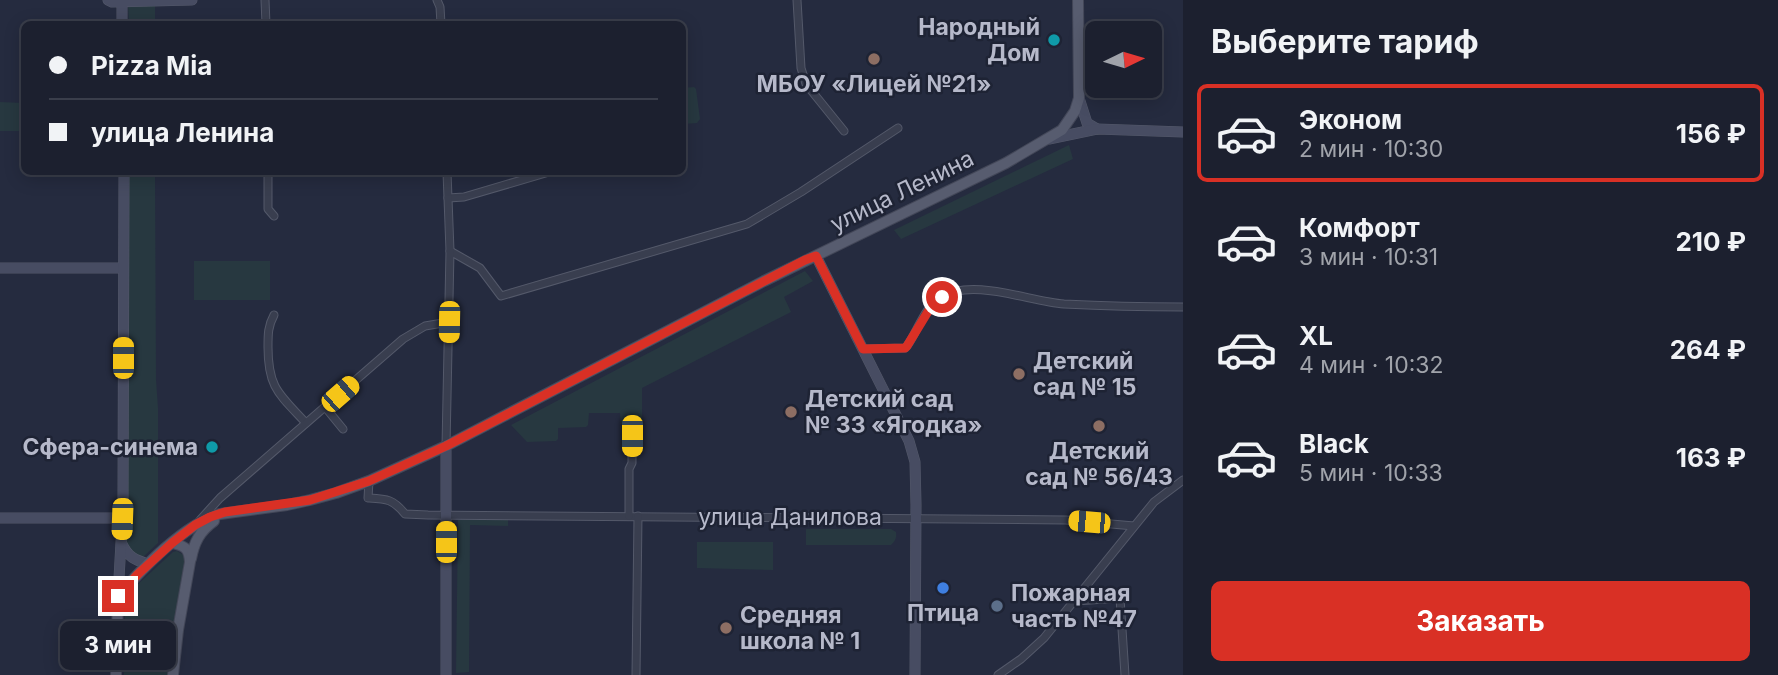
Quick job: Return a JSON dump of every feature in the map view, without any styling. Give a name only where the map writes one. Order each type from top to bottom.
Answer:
[{"type":"main road","name":"улица Ленина","points":[[118,596],[172,543],[210,517],[225,512],[310,500],[369,481],[446,446],[805,260],[1006,163],[1049,139],[1069,121],[1079,98],[1078,0]]},
{"type":"main road","points":[[173,675],[178,630],[194,543],[208,525],[225,512]]},
{"type":"main road","points":[[172,543],[187,550],[190,562]]},
{"type":"main road","points":[[116,675],[118,596]]},
{"type":"street","points":[[108,0],[192,0]]},
{"type":"street","points":[[265,0],[266,21]]},
{"type":"street","points":[[437,0],[441,21]]},
{"type":"street","points":[[797,0],[801,68],[806,84],[844,131]]},
{"type":"street","points":[[122,1],[122,21]]},
{"type":"street","name":"улица Ленина","points":[[1079,98],[1087,123],[1097,129]]},
{"type":"street","points":[[450,251],[480,268],[501,296],[747,224],[898,128]]},
{"type":"street","points":[[1049,139],[1097,129],[1183,132]]},
{"type":"street","points":[[118,596],[122,519],[124,175]]},
{"type":"street","points":[[268,175],[268,209],[274,215]]},
{"type":"street","points":[[446,675],[446,446],[450,251],[447,175]]},
{"type":"street","points":[[448,198],[464,197],[539,175]]},
{"type":"street","points":[[816,256],[912,450],[915,462],[915,675]]},
{"type":"street","points":[[0,268],[123,268]]},
{"type":"street","points":[[863,349],[905,348],[932,305],[942,297],[965,290],[983,290],[1060,303],[1183,307]]},
{"type":"street","points":[[274,315],[268,327],[269,373],[277,392],[306,423]]},
{"type":"street","name":"улица Ленина","points":[[195,525],[220,498],[403,339],[425,326],[449,322]]},
{"type":"street","points":[[324,407],[343,429]]},
{"type":"street","points":[[632,436],[632,463],[629,469],[634,516],[636,675]]},
{"type":"street","points":[[998,675],[1044,639],[1154,502],[1183,480]]},
{"type":"street","name":"улица Данилова","points":[[369,481],[368,498],[384,498],[395,502],[405,514],[1066,520],[1134,526]]},
{"type":"street","points":[[0,518],[122,519]]},
{"type":"street","points":[[121,543],[134,560],[148,564]]},
{"type":"street","points":[[1075,601],[1120,598],[1125,675]]},
{"type":"shaded area","points":[[128,5],[155,5],[155,21],[129,21]]},
{"type":"shaded area","points":[[686,88],[696,89],[700,119],[697,123],[686,124]]},
{"type":"shaded area","points":[[0,102],[21,103],[21,131],[0,131]]},
{"type":"shaded area","points":[[1069,145],[1073,159],[901,239],[894,230]]},
{"type":"shaded area","points":[[126,175],[155,175],[158,543],[143,557],[135,557],[125,542]]},
{"type":"shaded area","points":[[194,261],[270,261],[270,300],[194,300]]},
{"type":"shaded area","points":[[805,271],[813,281],[784,297],[791,312],[642,388],[642,423],[621,424],[620,413],[589,413],[586,427],[558,428],[556,441],[527,442],[511,425]]},
{"type":"shaded area","points":[[508,518],[508,526],[470,525],[469,672],[456,673],[458,520]]},
{"type":"shaded area","points":[[806,529],[891,529],[896,532],[896,536],[891,545],[806,545]]},
{"type":"shaded area","points":[[697,542],[773,542],[773,570],[697,568]]},
{"type":"shaded area","points":[[177,551],[185,556],[169,675],[124,675],[125,596]]},
{"type":"place","name":"Народный Дом","points":[[1054,40]]},
{"type":"place","name":"МБОУ «Лицей №21»","points":[[874,59]]},
{"type":"place","name":"Детский сад № 15","points":[[1019,374]]},
{"type":"place","name":"Детский сад № 33 «Ягодка»","points":[[791,412]]},
{"type":"place","name":"Детский сад № 56/43","points":[[1099,426]]},
{"type":"place","name":"Сфера-синема","points":[[212,447]]},
{"type":"place","name":"Птица","points":[[943,588]]},
{"type":"place","name":"Пожарная часть №47","points":[[997,606]]},
{"type":"place","name":"Средняя школа № 1","points":[[726,628]]},
{"type":"route","points":[[118,596],[172,543],[210,517],[225,512],[310,500],[369,481],[446,446],[816,256],[863,349],[905,348],[932,305],[942,297]]}]
